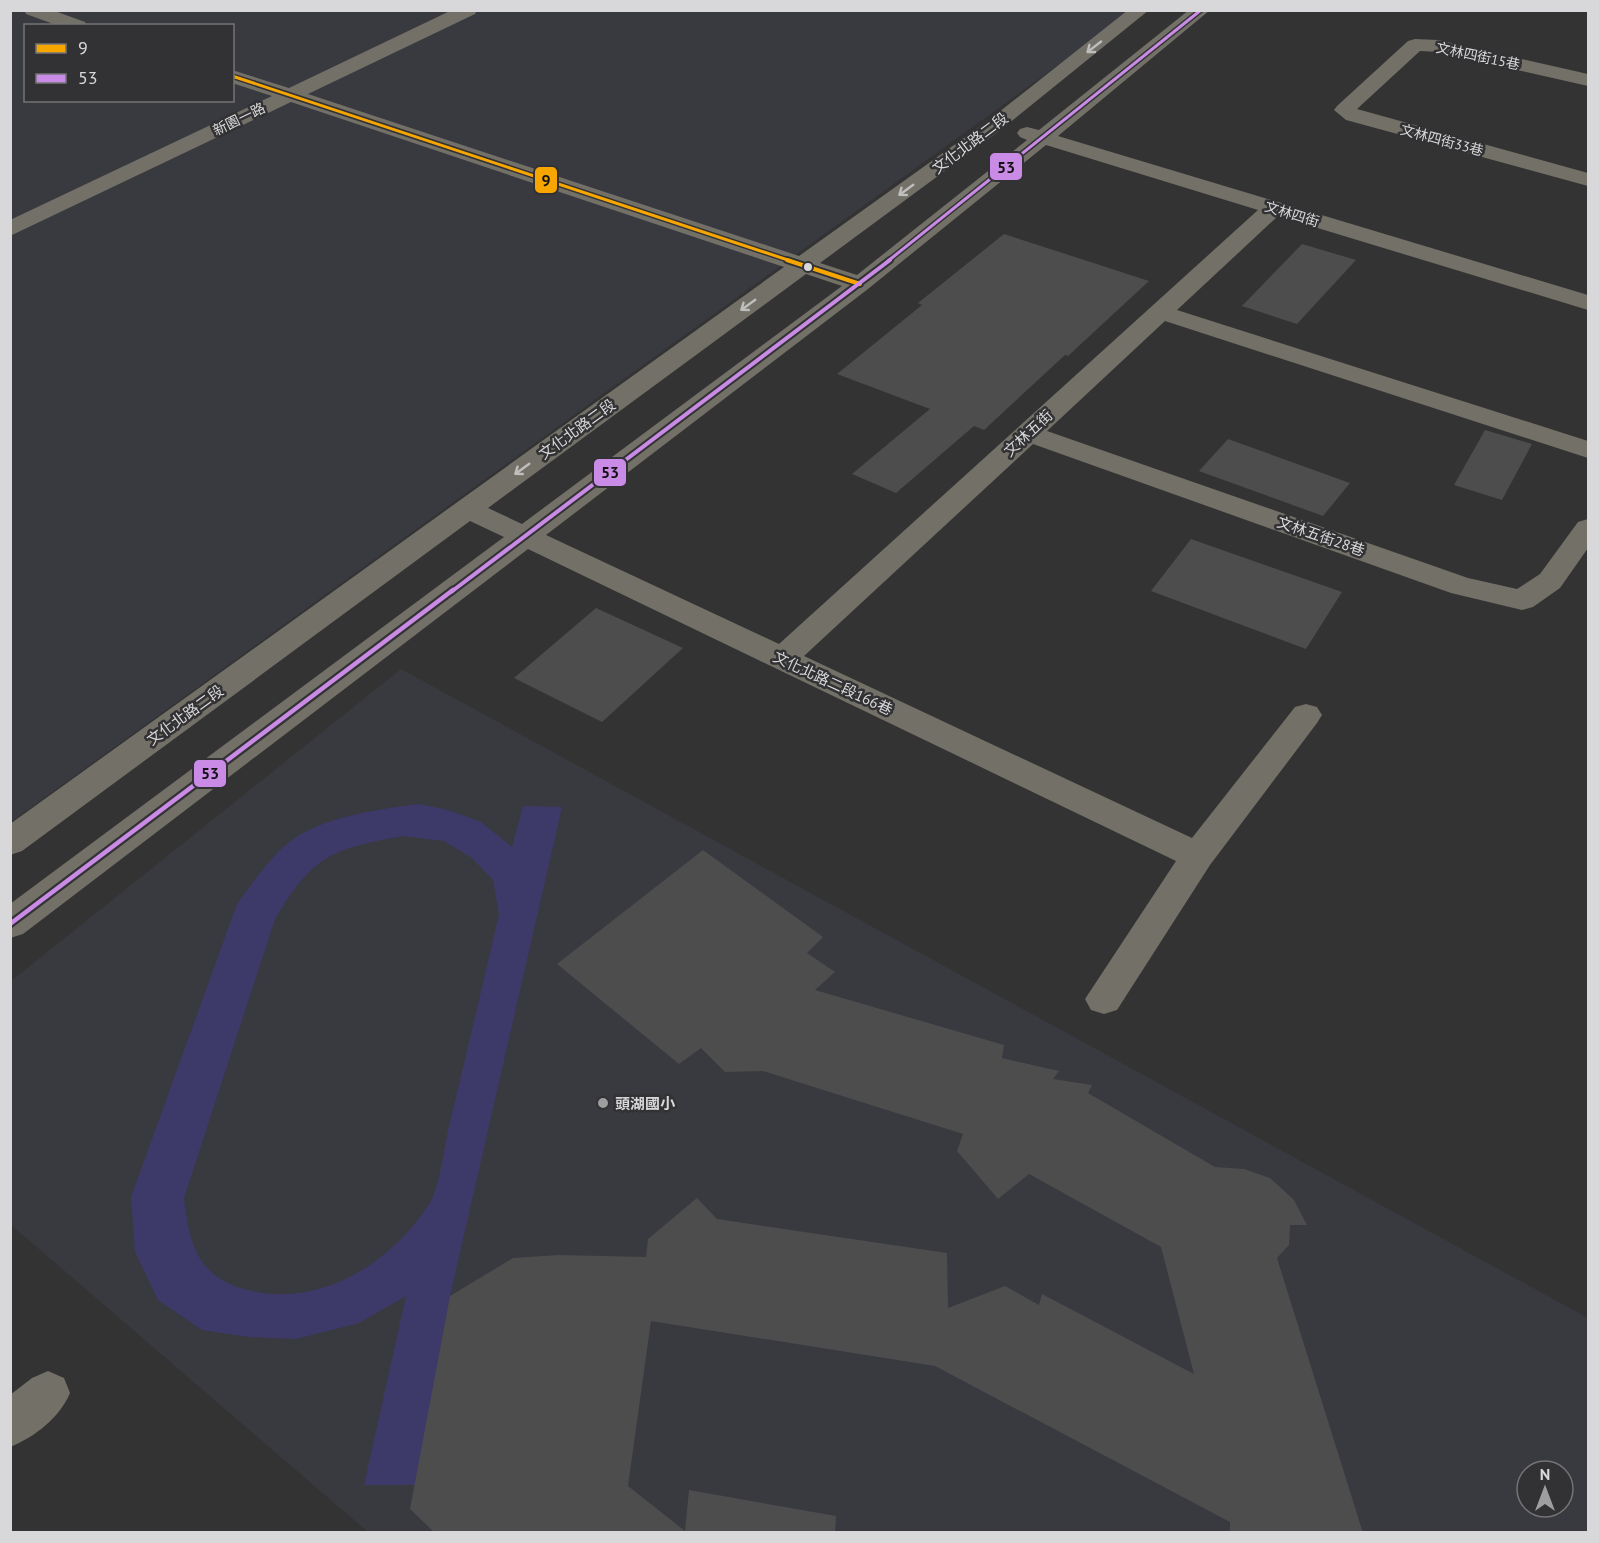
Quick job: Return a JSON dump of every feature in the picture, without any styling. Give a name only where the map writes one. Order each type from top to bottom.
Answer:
[{"type":"street","points":[[33,10],[72,24]]},
{"type":"street","name":"新園一路","points":[[10,229],[468,10]]},
{"type":"street","name":"文化北路二段","points":[[10,842],[996,124],[1140,10]]},
{"type":"street","points":[[10,924],[860,284],[1045,138],[1201,10]]},
{"type":"street","name":"文林四街15巷","points":[[1379,78],[1415,45],[1438,46],[1588,80]]},
{"type":"street","points":[[234,77],[860,284]]},
{"type":"street","name":"文林四街33巷","points":[[1379,78],[1344,110],[1353,116],[1588,180]]},
{"type":"street","name":"文林四街","points":[[996,124],[1588,303]]},
{"type":"street","name":"文林五街","points":[[782,659],[1274,208]]},
{"type":"street","points":[[1160,312],[1579,444],[1588,450]]},
{"type":"street","name":"文林五街28巷","points":[[1028,433],[1461,586],[1522,600],[1550,581],[1588,528]]},
{"type":"street","name":"文化北路二段166巷","points":[[468,509],[1198,856]]},
{"type":"street","points":[[1104,999],[1198,856],[1306,715]]},
{"type":"street","points":[[10,1425],[48,1393]]},
{"type":"shaded area","points":[[11,11],[1133,11],[11,822]]},
{"type":"shaded area","name":"頭湖國小","points":[[401,669],[1588,1318],[1588,1532],[368,1532],[11,1225],[11,981]]},
{"type":"shaded area","points":[[419,804],[448,810],[481,822],[512,847],[523,806],[562,807],[450,1296],[415,1485],[364,1485],[406,1296],[359,1323],[296,1339],[249,1337],[202,1330],[158,1300],[135,1252],[131,1197],[237,904],[256,878],[286,845],[308,830],[338,819],[371,811]],"holes":[[[403,836],[444,841],[472,858],[493,880],[499,914],[439,1176],[431,1201],[416,1223],[377,1260],[330,1285],[305,1292],[279,1294],[234,1286],[208,1269],[200,1258],[190,1232],[184,1198],[275,919],[288,898],[313,868],[341,851],[358,845]]]},
{"type":"building","points":[[1004,234],[1149,281],[984,430],[974,426],[896,493],[852,474],[930,409],[837,374],[922,305],[918,303]]},
{"type":"building","points":[[1302,244],[1356,260],[1297,324],[1242,306]]},
{"type":"building","points":[[1485,430],[1532,444],[1502,500],[1454,485]]},
{"type":"building","points":[[1228,439],[1350,483],[1323,516],[1199,471]]},
{"type":"building","points":[[1191,539],[1342,592],[1306,649],[1151,591]]},
{"type":"building","points":[[596,608],[683,648],[602,722],[514,678]]},
{"type":"building","points":[[703,850],[823,937],[807,953],[835,972],[815,990],[1004,1045],[1002,1058],[1059,1071],[1053,1079],[1092,1085],[1088,1093],[1215,1167],[1244,1169],[1270,1178],[1294,1200],[1307,1225],[1290,1225],[1289,1245],[1277,1258],[1363,1533],[1230,1533],[1230,1522],[935,1366],[651,1321],[628,1486],[685,1531],[689,1490],[836,1516],[835,1533],[435,1533],[410,1509],[450,1296],[513,1258],[559,1255],[646,1257],[648,1239],[697,1198],[717,1219],[947,1253],[948,1308],[1005,1286],[1039,1305],[1042,1294],[1194,1374],[1161,1247],[1029,1174],[998,1199],[957,1151],[963,1134],[763,1071],[725,1072],[701,1048],[679,1064],[557,964]]},
{"type":"transit line","name":"53","points":[[10,924],[860,284],[1201,10]]},
{"type":"transit line","name":"9","points":[[234,77],[860,284]]},
{"type":"place","name":"頭湖國小","points":[[603,1103]]}]
